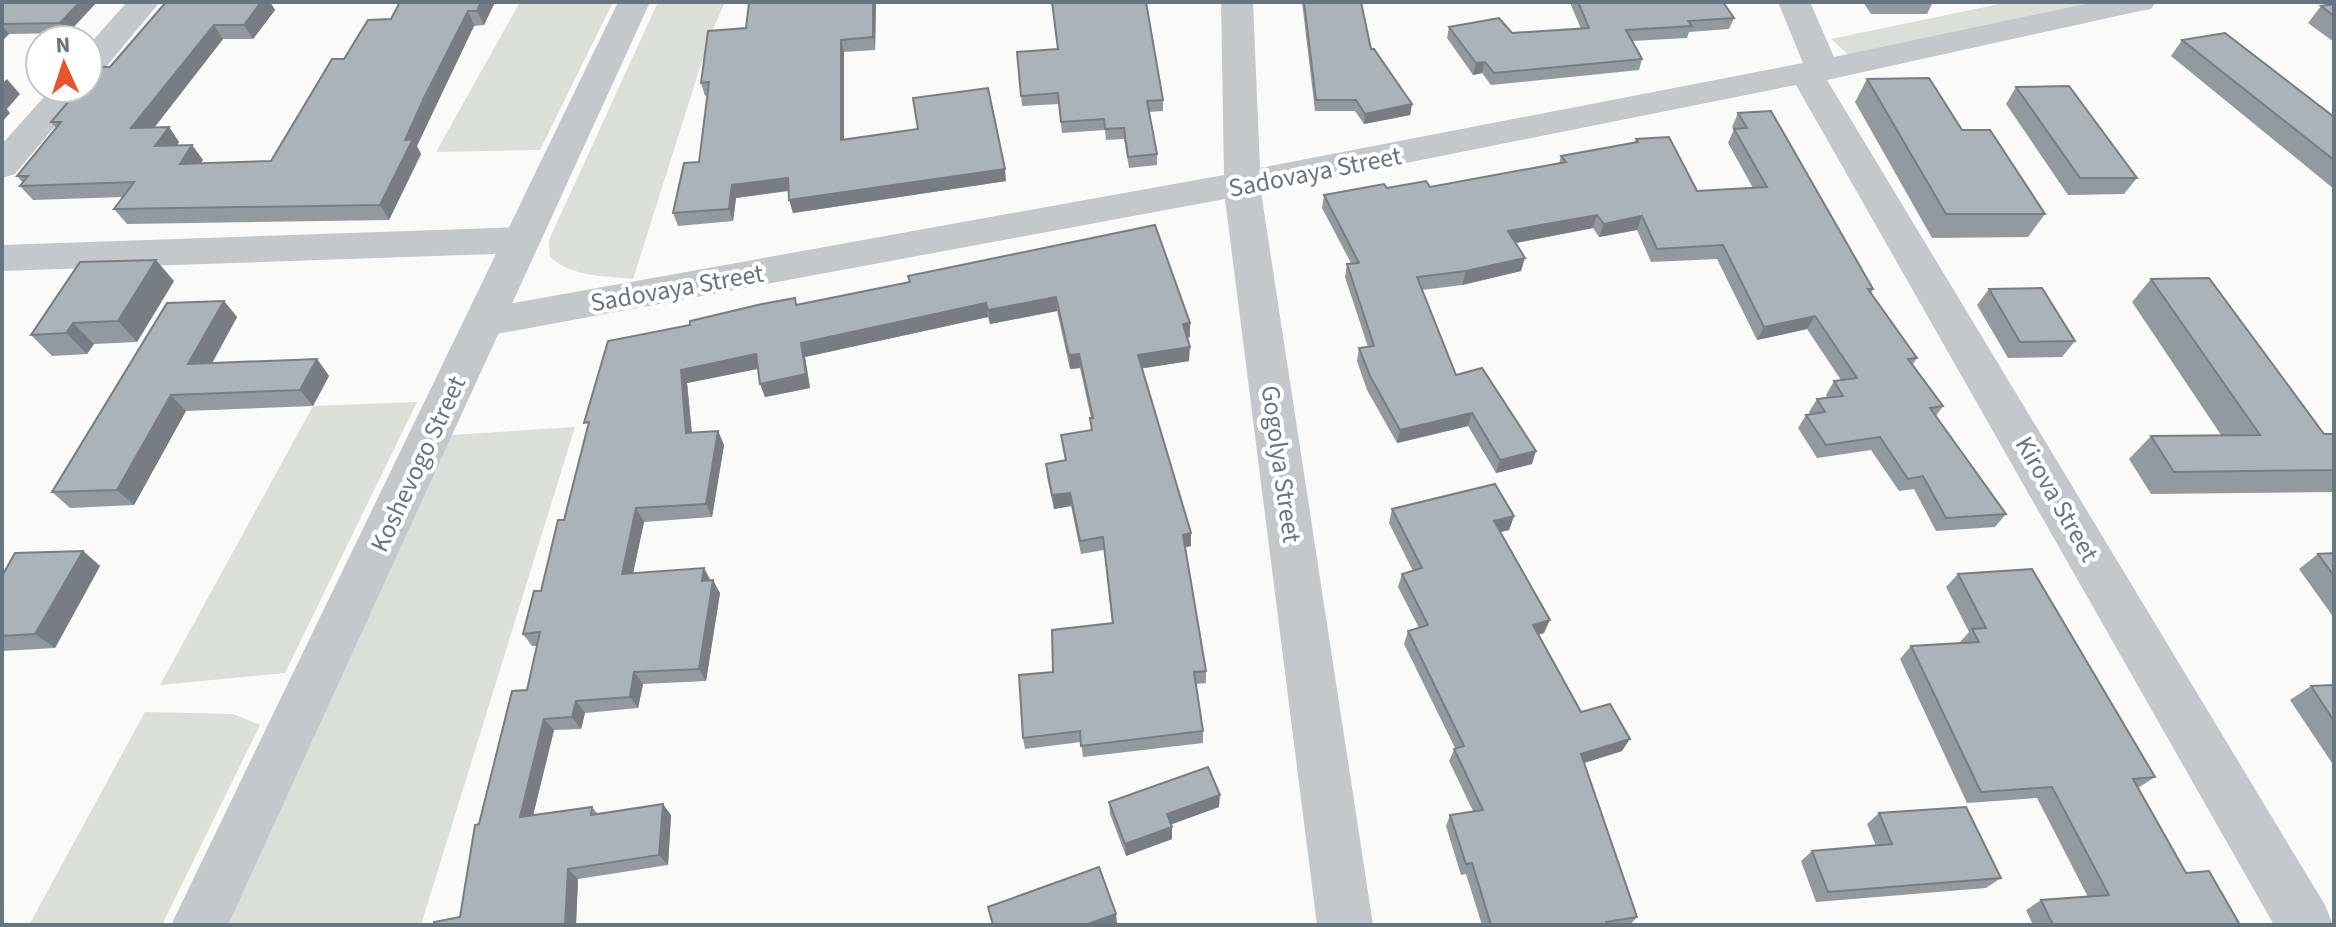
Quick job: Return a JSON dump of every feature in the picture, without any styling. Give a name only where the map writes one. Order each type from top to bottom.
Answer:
[{"type":"street","points":[[104,48],[144,2]]},
{"type":"street","name":"Koshevogo Street","points":[[199,925],[486,322],[634,2]]},
{"type":"street","name":"Gogolya Street","points":[[1237,2],[1242,186],[1345,925]]},
{"type":"street","name":"Kirova Street","points":[[1794,2],[1815,73],[2305,925]]},
{"type":"street","name":"Sadovaya Street","points":[[486,322],[1242,186],[1815,73],[2140,2]]},
{"type":"street","points":[[2,166],[56,104]]},
{"type":"street","points":[[2,258],[522,240]]},
{"type":"shaded area","points":[[520,2],[613,2],[540,150],[436,152]]},
{"type":"shaded area","points":[[658,2],[725,2],[710,36],[633,279],[578,272],[550,257],[549,240]]},
{"type":"shaded area","points":[[2009,2],[2118,2],[1851,57],[1831,39]]},
{"type":"shaded area","points":[[417,402],[285,673],[160,685],[313,406]]},
{"type":"shaded area","points":[[575,427],[421,925],[225,925],[451,435]]},
{"type":"shaded area","points":[[145,712],[233,714],[260,725],[162,925],[29,925]]},
{"type":"building","points":[[2,2],[80,2],[60,23],[2,24]]},
{"type":"building","points":[[166,2],[261,2],[244,25],[214,25],[131,128],[169,127],[155,146],[192,145],[180,164],[271,161],[332,59],[344,59],[368,20],[391,19],[400,2],[481,2],[477,11],[468,11],[424,98],[405,140],[413,139],[380,205],[114,209],[134,182],[20,186],[28,176],[17,176],[61,122],[51,122],[66,104],[104,104],[104,67],[110,67]]},
{"type":"building","points":[[873,2],[873,37],[841,40],[841,140],[918,129],[913,98],[988,88],[1005,169],[789,200],[788,178],[732,185],[729,209],[673,213],[684,163],[699,162],[709,82],[701,83],[708,31],[746,28],[749,3]]},
{"type":"building","points":[[1052,2],[1146,2],[1163,100],[1147,101],[1157,154],[1128,157],[1124,128],[1105,129],[1104,119],[1061,122],[1058,93],[1021,96],[1017,52],[1058,49]]},
{"type":"building","points":[[1304,2],[1361,2],[1371,49],[1374,49],[1412,104],[1365,114],[1356,100],[1316,100]]},
{"type":"building","points":[[1578,2],[1723,2],[1734,18],[1688,21],[1692,26],[1626,30],[1642,59],[1494,73],[1485,62],[1476,63],[1449,27],[1499,18],[1512,33],[1589,28]]},
{"type":"building","points":[[2334,4],[2334,16],[2321,6]]},
{"type":"building","points":[[2225,33],[2334,117],[2334,160],[2182,40]]},
{"type":"building","points":[[1929,78],[1962,130],[1990,130],[2045,214],[1946,214],[1867,79]]},
{"type":"building","points":[[2069,86],[2137,178],[2080,178],[2016,87]]},
{"type":"building","points":[[1771,111],[1873,289],[1868,289],[1917,358],[1908,359],[1943,406],[1930,408],[2006,514],[1946,518],[1923,476],[1908,479],[1880,437],[1826,445],[1806,415],[1825,412],[1817,399],[1843,396],[1834,381],[1857,378],[1815,316],[1764,327],[1723,245],[1657,249],[1642,216],[1604,224],[1597,215],[1508,231],[1525,258],[1466,271],[1417,277],[1456,375],[1482,368],[1536,451],[1500,460],[1472,413],[1400,430],[1370,376],[1359,348],[1374,346],[1347,264],[1359,263],[1324,195],[1384,184],[1387,188],[1426,181],[1430,187],[1566,162],[1561,156],[1638,142],[1636,139],[1669,137],[1697,191],[1767,187],[1734,129],[1747,128],[1738,113]]},
{"type":"building","points":[[1155,225],[1190,323],[1183,324],[1190,347],[1138,355],[1191,533],[1183,535],[1206,671],[1194,672],[1203,731],[1081,746],[1080,731],[1023,738],[1019,675],[1053,672],[1052,630],[1113,623],[1103,537],[1080,541],[1070,493],[1052,495],[1046,464],[1066,460],[1061,435],[1092,430],[1090,418],[1093,418],[1079,354],[1069,355],[1056,297],[988,310],[986,303],[801,343],[806,374],[760,384],[756,354],[681,370],[686,433],[718,431],[706,504],[636,508],[622,574],[704,568],[702,581],[713,580],[699,669],[634,672],[630,697],[576,701],[572,717],[544,719],[520,817],[592,807],[591,815],[663,804],[659,855],[568,869],[565,925],[434,925],[434,922],[460,917],[475,825],[479,824],[512,691],[527,690],[540,632],[523,634],[534,591],[541,591],[558,520],[564,520],[589,422],[584,423],[608,341],[690,325],[690,321],[762,304],[795,298],[796,305],[910,282],[908,276]]},
{"type":"building","points":[[156,260],[118,321],[73,323],[66,333],[31,335],[80,262]]},
{"type":"building","points":[[2209,278],[2324,434],[2334,434],[2334,470],[2174,472],[2151,436],[2260,435],[2151,279]]},
{"type":"building","points":[[2042,288],[2075,341],[2020,342],[1989,289]]},
{"type":"building","points":[[224,301],[188,364],[317,359],[300,390],[171,395],[117,490],[52,492],[167,303]]},
{"type":"building","points":[[1495,484],[1514,516],[1494,521],[1550,620],[1533,625],[1581,712],[1610,704],[1630,739],[1581,754],[1637,917],[1606,922],[1607,925],[1491,925],[1472,863],[1466,864],[1450,815],[1483,810],[1454,749],[1464,746],[1408,631],[1428,625],[1402,574],[1422,568],[1392,509]]},
{"type":"building","points":[[83,551],[35,634],[2,636],[2,576],[15,553]]},
{"type":"building","points":[[2334,553],[2334,576],[2318,554]]},
{"type":"building","points":[[2032,569],[2155,777],[2133,779],[2186,873],[2209,871],[2240,925],[2053,925],[2041,900],[2109,895],[2052,787],[1981,792],[1911,646],[1979,642],[1972,629],[1986,628],[1958,574]]},
{"type":"building","points":[[2334,685],[2334,721],[2311,686]]},
{"type":"building","points":[[1208,767],[1220,795],[1167,814],[1172,827],[1125,844],[1109,802]]},
{"type":"building","points":[[1966,807],[2001,878],[1828,892],[1812,851],[1892,844],[1879,813]]},
{"type":"building","points":[[1099,867],[1116,914],[1085,925],[993,925],[988,907]]}]
